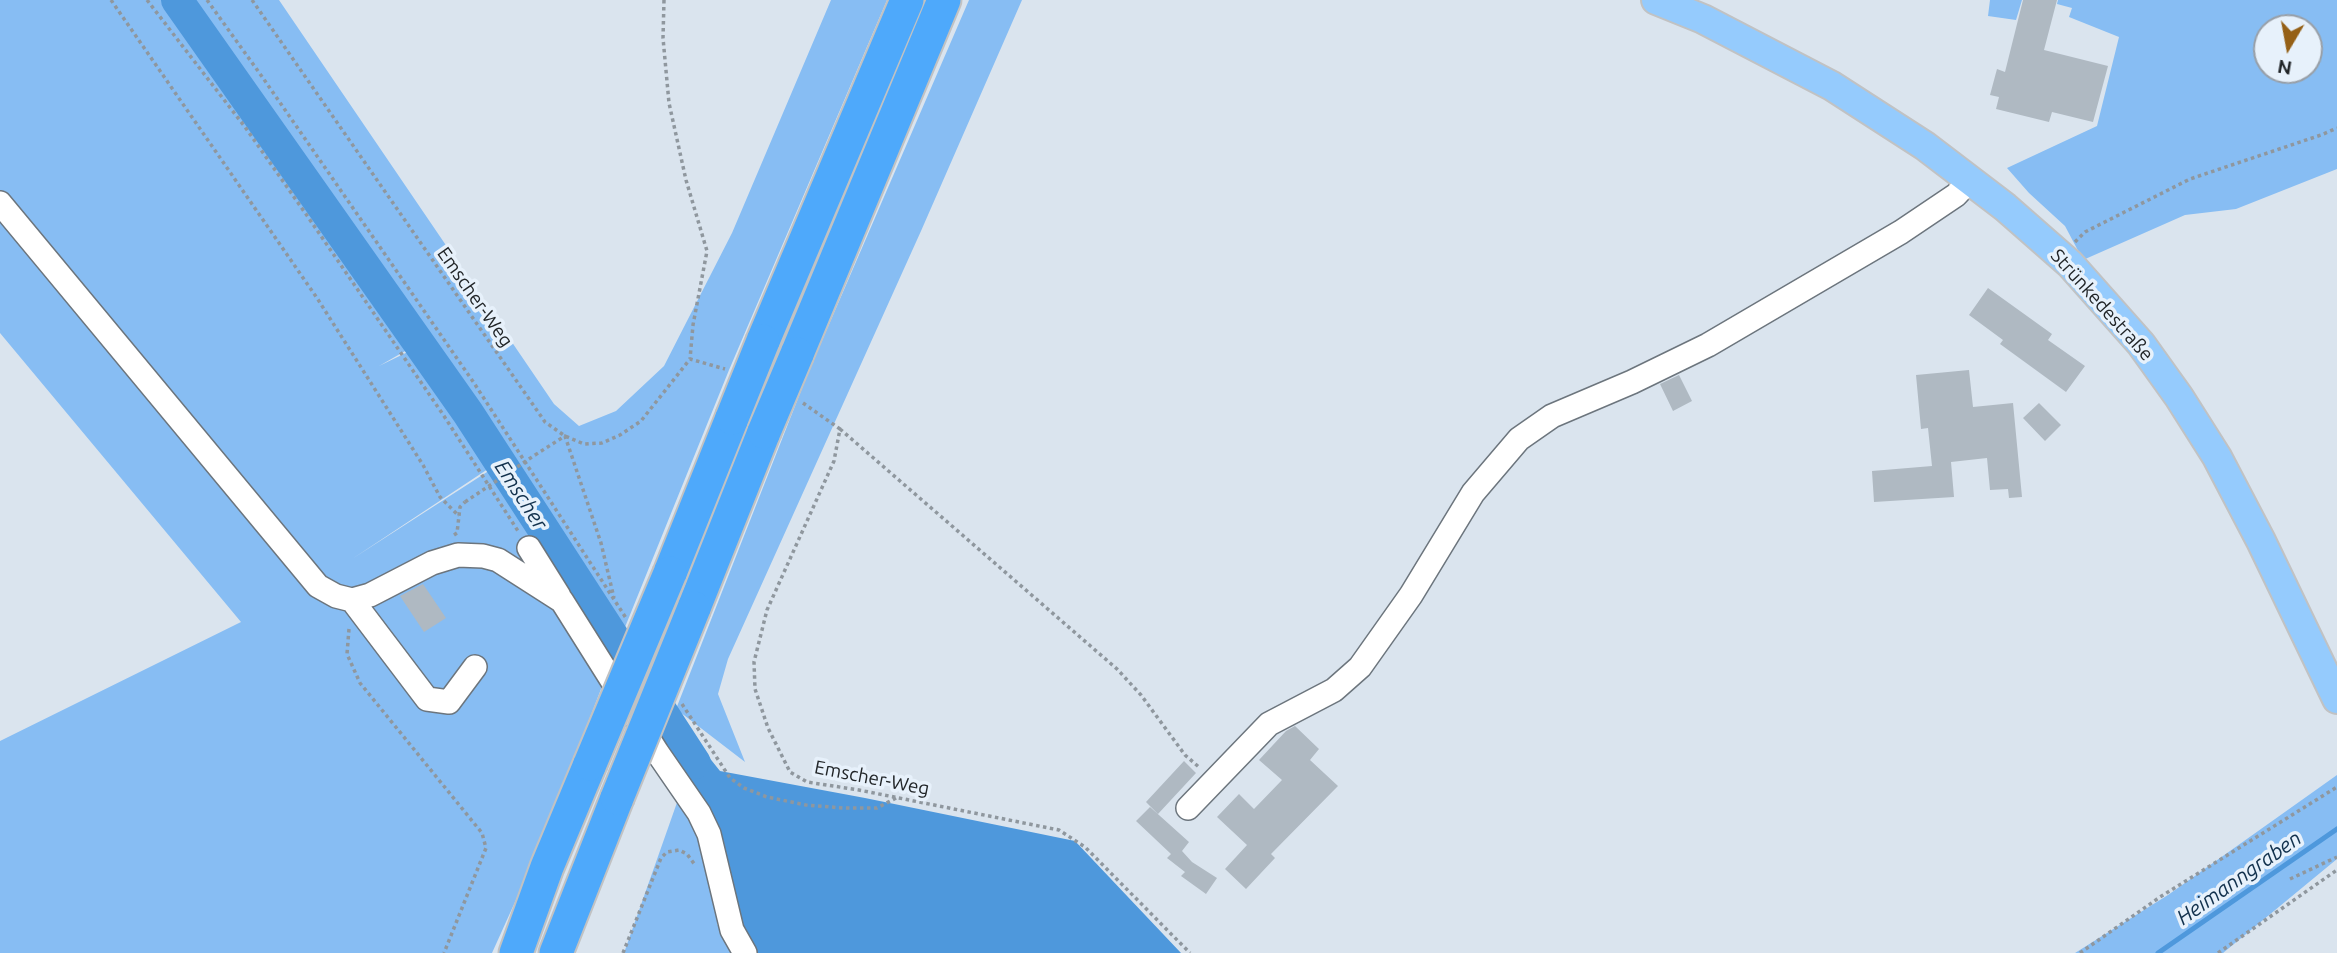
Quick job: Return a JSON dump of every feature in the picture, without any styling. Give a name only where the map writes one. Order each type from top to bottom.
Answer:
[{"type":"highway","points":[[516,953],[547,867],[763,341],[907,0]]},
{"type":"highway","points":[[556,953],[764,432],[944,0]]},
{"type":"main road","name":"Strünkedestraße","points":[[1656,0],[1703,19],[1832,86],[1925,146],[2061,256],[2092,287],[2141,344],[2217,457],[2261,541],[2337,699]]},
{"type":"lane","points":[[1188,808],[1269,724],[1334,690],[1360,667],[1411,595],[1473,493],[1519,439],[1552,416],[1632,382],[1708,345],[1901,232],[1956,195],[1970,180]]},
{"type":"lane","points":[[0,203],[318,586],[336,596],[352,600],[370,595],[432,563],[458,555],[483,556],[498,560],[562,601]]},
{"type":"lane","points":[[529,548],[657,752],[699,813],[709,834],[732,930],[745,953]]},
{"type":"lane","points":[[352,600],[427,699],[449,702],[475,667]]},
{"type":"path","points":[[111,0],[317,298],[423,465],[440,497],[459,516]]},
{"type":"path","points":[[147,0],[246,127],[444,416],[529,548]]},
{"type":"path","points":[[207,0],[264,78],[474,383],[629,624]]},
{"type":"path","name":"Emscher-Weg","points":[[252,0],[545,422],[565,436],[584,444],[602,443],[641,421],[690,359]]},
{"type":"path","points":[[664,0],[663,38],[669,103],[707,251],[693,325],[690,359],[729,370]]},
{"type":"path","points":[[2061,256],[2085,232],[2190,179],[2337,128]]},
{"type":"path","points":[[798,400],[840,429],[1117,669],[1149,705],[1185,755],[1214,780]]},
{"type":"path","name":"Emscher-Weg","points":[[840,429],[834,461],[767,611],[758,637],[754,662],[755,689],[768,728],[790,772],[807,782],[898,797],[1059,830],[1085,847],[1190,953]]},
{"type":"path","points":[[452,537],[457,533],[460,507],[465,502],[565,436],[601,543],[615,602]]},
{"type":"path","points":[[352,600],[347,654],[360,683],[482,833],[486,848],[444,953]]},
{"type":"path","points":[[680,701],[730,778],[744,788],[767,797],[806,805],[843,808],[877,808],[898,797]]},
{"type":"path","points":[[2081,953],[2160,897],[2337,787]]},
{"type":"path","points":[[623,953],[658,864],[667,852],[679,850],[687,855],[697,871]]},
{"type":"path","points":[[2290,879],[2337,857]]},
{"type":"path","points":[[2218,953],[2337,870]]},
{"type":"shaded area","points":[[0,0],[279,0],[554,404],[579,426],[616,411],[664,366],[732,233],[831,0],[887,0],[729,370],[619,642],[520,493],[617,648],[538,851],[492,953],[0,953],[0,741],[241,622],[0,333]],"holes":[[[421,342],[501,463],[352,559],[497,463],[418,347],[379,366]]]},
{"type":"shaded area","points":[[969,0],[1022,0],[728,659],[718,694],[745,762],[676,709],[808,373]]},
{"type":"shaded area","points":[[1990,0],[2022,0],[2016,20],[1988,16]]},
{"type":"shaded area","points":[[2058,0],[2337,0],[2337,169],[2236,209],[2185,215],[2083,260],[2065,226],[2029,193],[2007,168],[2097,126],[2119,37],[2069,17],[2072,8],[2057,4]]},
{"type":"shaded area","points":[[676,716],[720,771],[1075,841],[1181,953],[752,953],[727,888],[724,842],[663,747]]},
{"type":"shaded area","points":[[2337,775],[2337,859],[2223,953],[2075,953],[2168,895]]},
{"type":"shaded area","points":[[680,794],[695,821],[717,895],[717,924],[738,953],[624,953]]},
{"type":"building","points":[[2023,0],[2057,0],[2044,50],[2108,66],[2093,122],[2052,112],[2049,122],[1996,109],[1999,97],[1990,95],[1997,69],[2005,72]]},
{"type":"building","points":[[1988,288],[2052,334],[2048,340],[2085,366],[2066,392],[2000,344],[2003,340],[1969,315]]},
{"type":"building","points":[[1969,370],[1973,407],[2013,403],[2022,497],[2009,498],[2008,489],[1990,490],[1987,458],[1951,462],[1954,497],[1874,502],[1872,471],[1932,466],[1928,428],[1921,429],[1916,375]]},
{"type":"building","points":[[1679,375],[1692,401],[1673,411],[1660,384]]},
{"type":"building","points":[[2039,403],[2061,425],[2045,441],[2023,418]]},
{"type":"building","points":[[423,584],[446,618],[424,632],[400,596]]},
{"type":"building","points":[[1295,726],[1319,749],[1310,760],[1338,786],[1271,854],[1275,858],[1246,889],[1225,869],[1247,845],[1217,817],[1239,794],[1254,809],[1282,780],[1259,760],[1286,731]]},
{"type":"building","points":[[1184,761],[1196,773],[1158,814],[1146,802]]},
{"type":"building","points":[[1150,807],[1189,842],[1182,851],[1192,862],[1217,878],[1206,894],[1181,876],[1185,872],[1167,858],[1171,854],[1136,821]]},
{"type":"waterway","name":"Emscher","points":[[177,0],[468,413],[695,763]]},
{"type":"waterway","name":"Heimanngraben","points":[[2158,953],[2337,829]]}]
